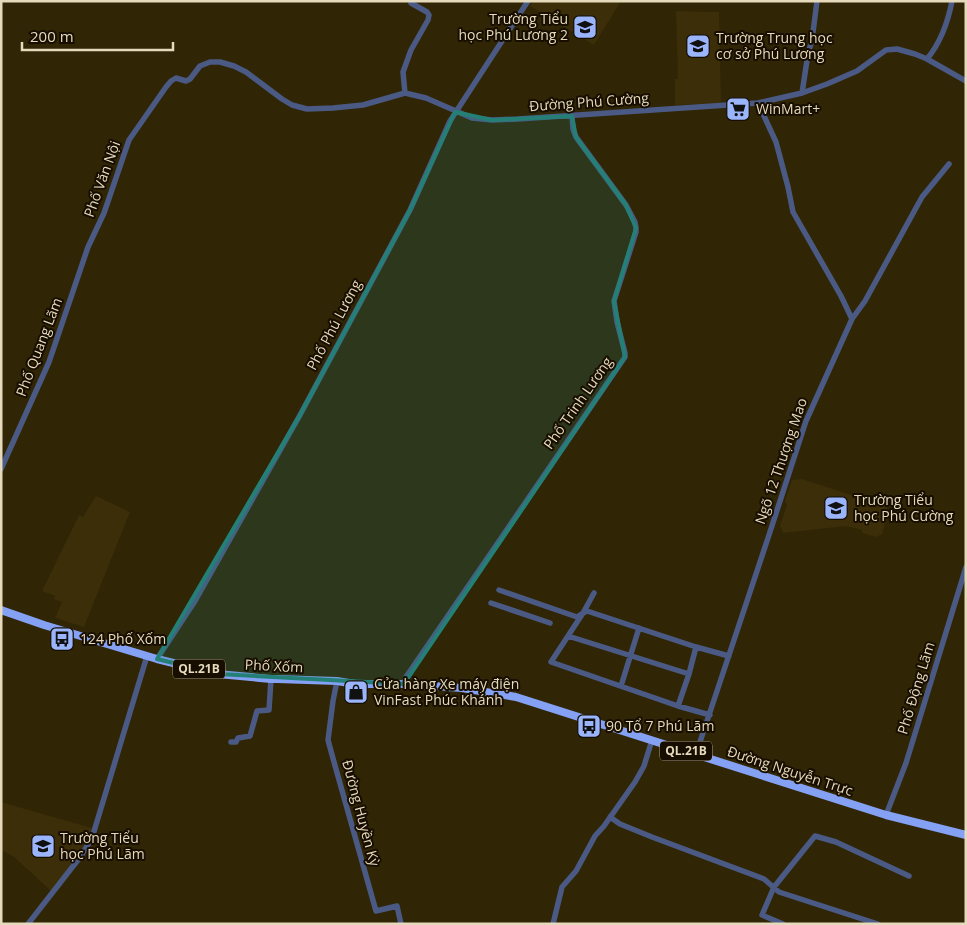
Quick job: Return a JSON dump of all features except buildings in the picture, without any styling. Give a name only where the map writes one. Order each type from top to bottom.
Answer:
[{"type":"highway","name":"Phố Xốm","points":[[1,610],[44,626],[157,659],[218,674],[271,679],[337,681],[355,684],[404,684]]},
{"type":"highway","name":"Đường Nguyễn Trực","points":[[404,684],[462,688],[516,697],[886,815],[966,835]]},
{"type":"street","points":[[405,93],[403,72],[411,50],[429,15],[411,3],[412,1]]},
{"type":"street","name":"Phố Phú Lương","points":[[157,659],[195,601],[300,415],[410,210],[450,121],[528,1]]},
{"type":"street","points":[[802,94],[817,1]]},
{"type":"street","points":[[927,59],[934,50],[948,21],[952,1]]},
{"type":"street","name":"Đường Phú Cường","points":[[382,99],[405,93],[426,98],[472,118],[492,120],[758,103],[802,94],[857,71],[886,50],[897,49],[927,59],[966,81]]},
{"type":"street","name":"Phố Văn Nội","points":[[96,232],[129,140],[171,81],[176,78],[186,81],[190,79],[200,66],[210,62],[220,62],[234,66],[246,72],[292,105],[307,109],[363,105],[382,99]]},
{"type":"street","points":[[758,103],[776,142],[793,212],[852,319]]},
{"type":"street","name":"Phố Trinh Lương","points":[[404,684],[406,677],[625,357],[626,353],[617,322],[614,301],[636,228],[626,205],[576,137],[572,116]]},
{"type":"street","name":"Ngõ 12 Thượng Mao","points":[[696,754],[806,421],[852,319],[865,301],[922,197],[949,164]]},
{"type":"street","name":"Phố Quang Lãm","points":[[1,469],[47,369],[88,247],[96,232]]},
{"type":"street","name":"Phố Động Lãm","points":[[886,815],[906,763],[966,567]]},
{"type":"street","points":[[499,590],[577,617],[587,612],[729,656]]},
{"type":"street","points":[[594,593],[551,662],[678,706],[710,715]]},
{"type":"street","points":[[491,603],[550,623]]},
{"type":"street","points":[[621,686],[640,628]]},
{"type":"street","points":[[568,636],[688,674]]},
{"type":"street","points":[[678,706],[696,647]]},
{"type":"street","points":[[28,924],[81,856],[90,838],[147,656]]},
{"type":"street","points":[[231,742],[236,742],[238,738],[250,736],[257,711],[268,710],[271,679]]},
{"type":"street","name":"Đường Huyền Kỳ","points":[[337,681],[328,740],[376,911],[398,906],[401,924]]},
{"type":"street","points":[[553,924],[562,887],[576,871],[595,836],[636,782],[644,766],[652,740]]},
{"type":"street","points":[[610,817],[620,824],[652,837],[764,879],[779,892],[878,924]]},
{"type":"street","points":[[783,924],[762,915],[774,887],[815,836],[836,842],[909,876]]},
{"type":"highlighted area","points":[[455,112],[492,120],[572,116],[576,137],[626,205],[636,228],[614,301],[625,357],[404,684],[218,674],[157,659],[300,415],[410,210]]},
{"type":"shaded area","name":"Trường Tiểu học Phú Lương 2","points":[[533,1],[621,1],[594,45],[530,6]]},
{"type":"shaded area","name":"Trường Trung học cơ sở Phú Lương","points":[[676,11],[719,12],[721,103],[675,105],[675,79],[678,79]]},
{"type":"shaded area","name":"Trường Tiểu học Phú Cường","points":[[802,479],[885,506],[889,511],[882,534],[876,537],[862,533],[862,530],[846,526],[783,533],[780,526],[792,480]]},
{"type":"shaded area","points":[[96,496],[130,512],[84,627],[55,618],[62,602],[54,599],[55,596],[42,591],[79,515],[83,517]]},
{"type":"shaded area","name":"Trường Tiểu học Phú Lãm","points":[[1,802],[92,828],[84,850],[51,891],[13,856],[1,850]]},
{"type":"place","name":"Trường Tiểu học Phú Lương 2","points":[[585,27]]},
{"type":"place","name":"Trường Trung học cơ sở Phú Lương","points":[[698,46]]},
{"type":"place","name":"WinMart+","points":[[738,109]]},
{"type":"place","name":"Trường Tiểu học Phú Cường","points":[[836,508]]},
{"type":"place","name":"124 Phố Xốm","points":[[62,639]]},
{"type":"place","name":"Cửa hàng Xe máy điện VinFast Phúc Khánh","points":[[356,692]]},
{"type":"place","name":"90 Tổ 7 Phú Lãm","points":[[589,726]]},
{"type":"place","name":"Trường Tiểu học Phú Lãm","points":[[43,846]]}]
